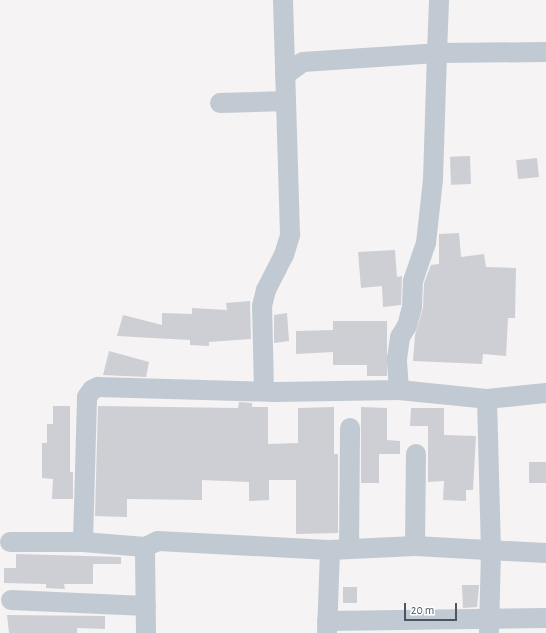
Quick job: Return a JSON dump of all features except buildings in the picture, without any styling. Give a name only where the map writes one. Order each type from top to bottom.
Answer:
[{"type":"street","points":[[264,391],[262,306],[266,290],[284,256],[290,234],[283,0]]},
{"type":"street","points":[[399,390],[397,359],[400,337],[407,326],[412,307],[413,281],[427,235],[433,180],[439,0]]},
{"type":"street","points":[[286,74],[303,62],[437,53],[546,52]]},
{"type":"street","points":[[220,103],[286,101]]},
{"type":"street","points":[[83,542],[88,398],[92,390],[98,387],[264,391],[399,390],[487,399],[546,393]]},
{"type":"street","points":[[487,399],[491,550],[489,626]]},
{"type":"street","points":[[350,428],[340,549],[327,627],[489,626],[546,618]]},
{"type":"street","points":[[414,546],[416,454]]},
{"type":"street","points":[[10,542],[83,542],[146,547],[158,541],[340,549],[414,546],[546,553]]},
{"type":"street","points":[[146,547],[146,633]]},
{"type":"street","points":[[11,600],[146,606]]}]
